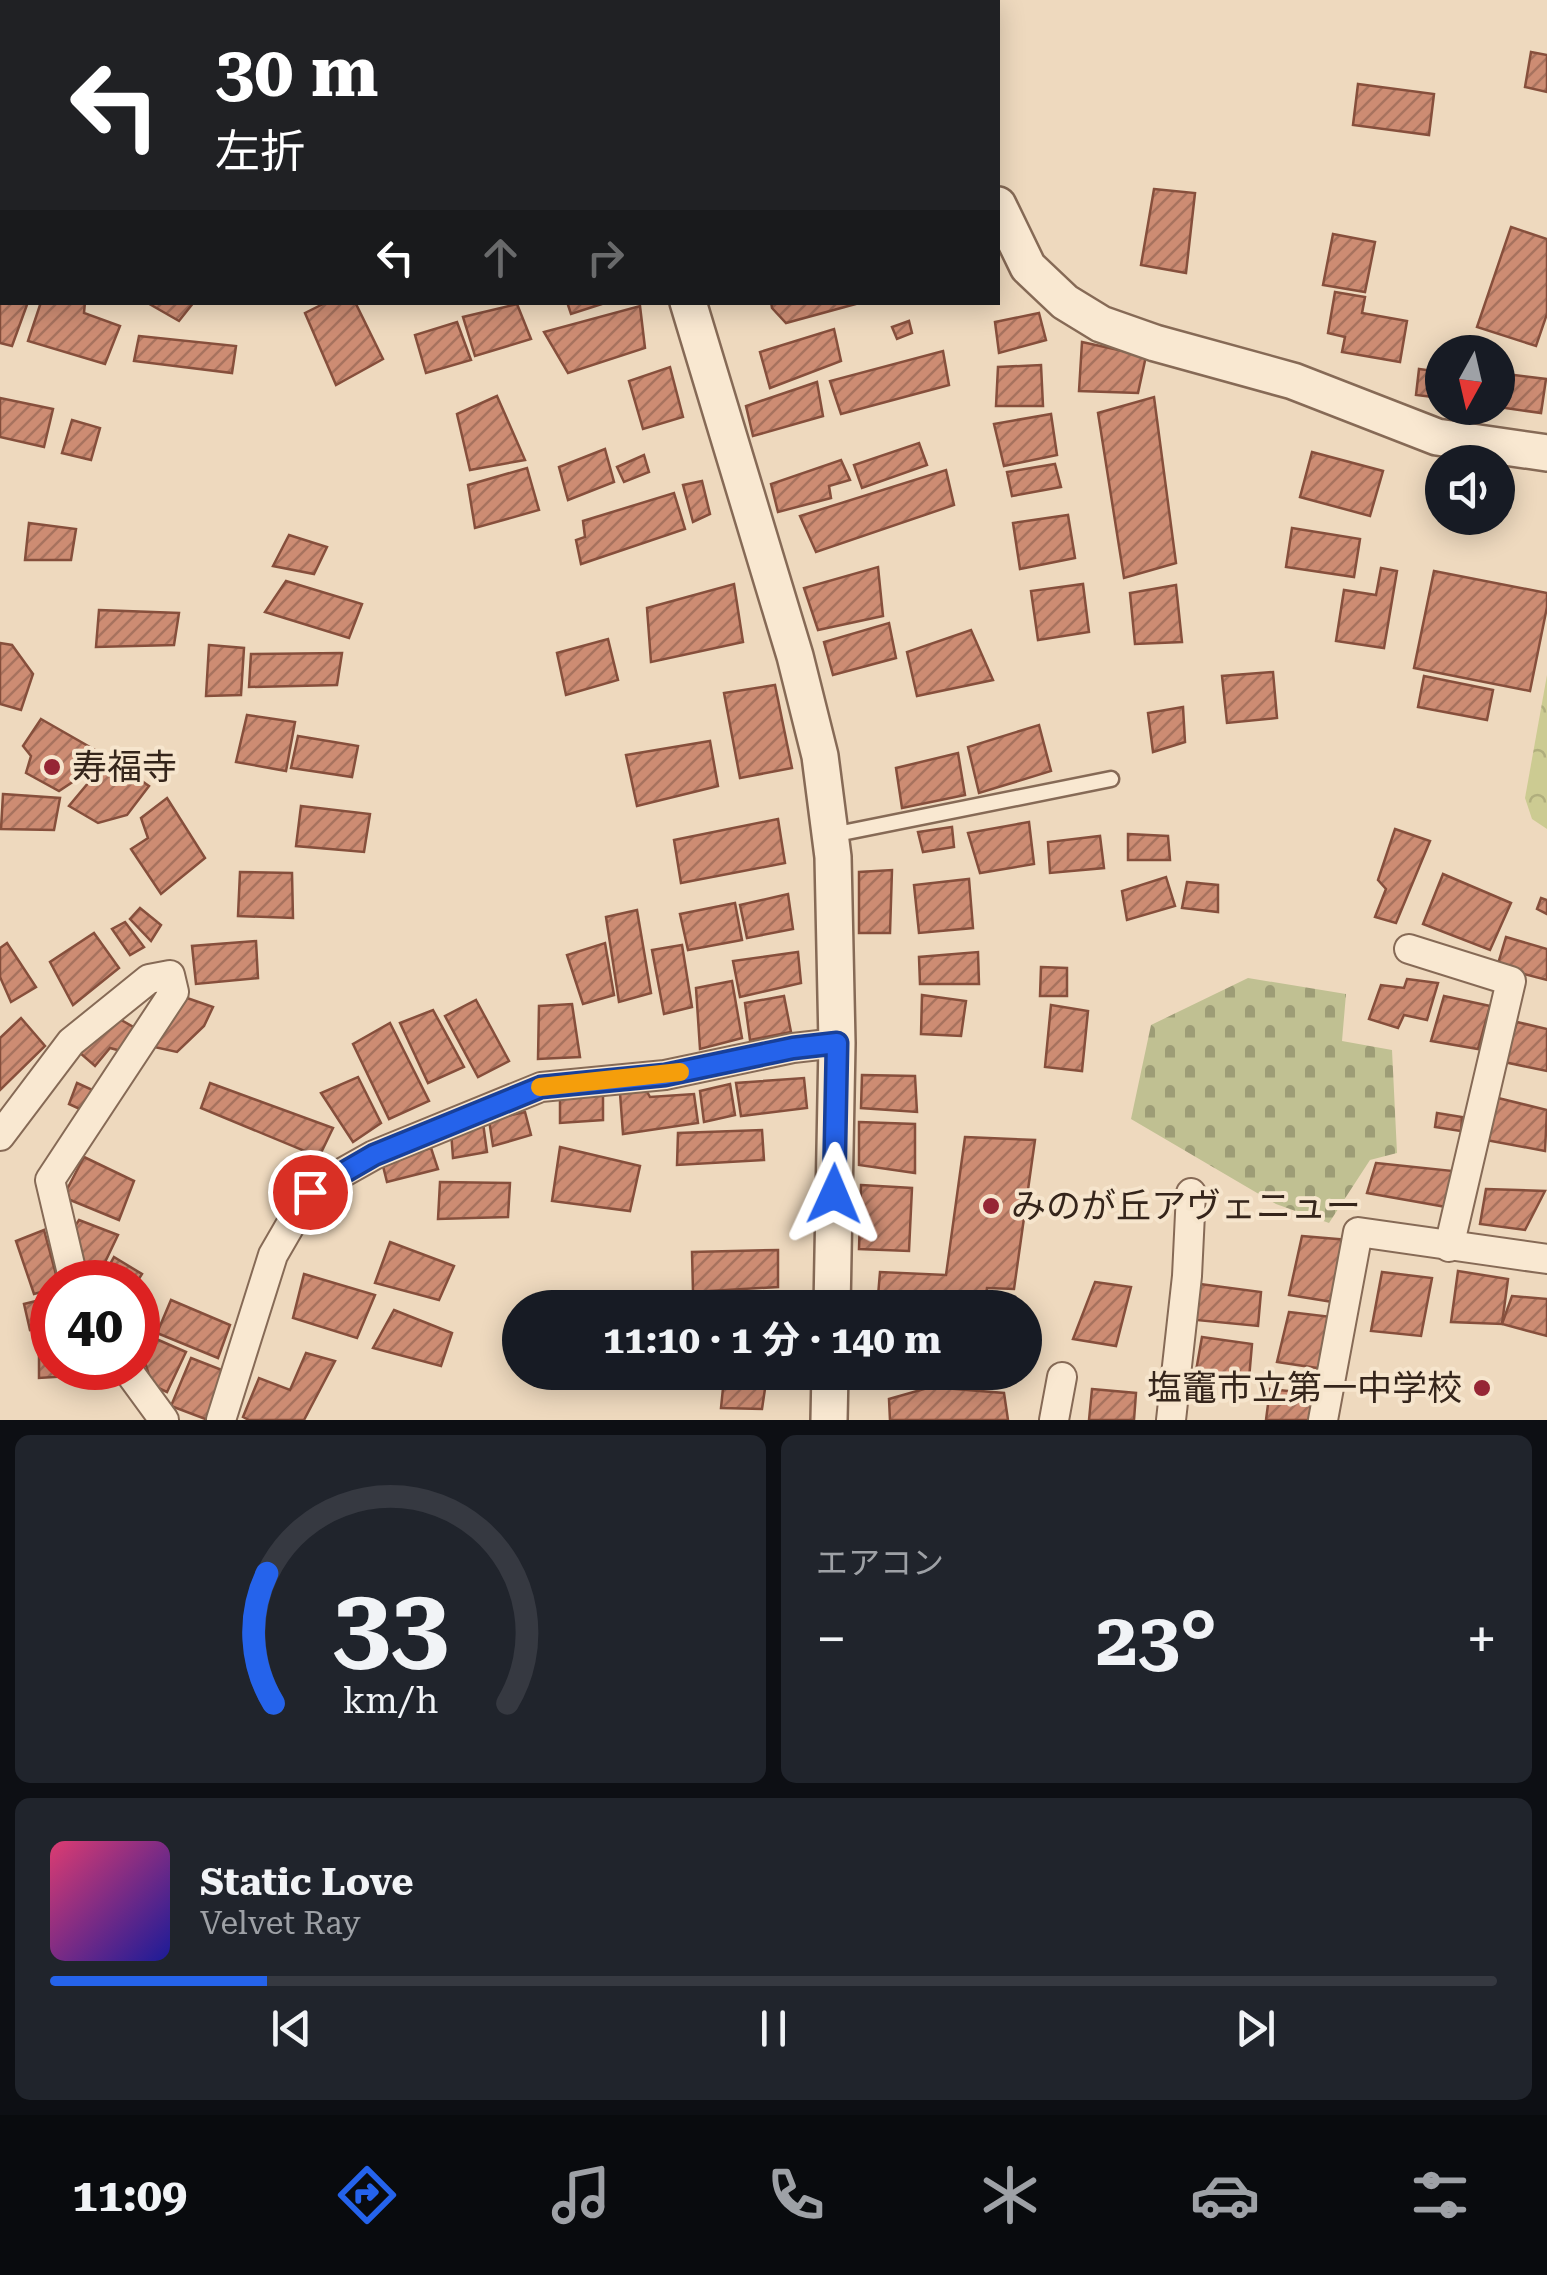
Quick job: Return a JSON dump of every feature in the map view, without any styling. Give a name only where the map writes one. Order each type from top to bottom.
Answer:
[{"type":"street","points":[[1000,210],[1028,266],[1065,302],[1101,324],[1292,381],[1437,437],[1547,453]]},
{"type":"street","points":[[689,305],[795,656],[820,756],[833,857],[837,1043],[832,1290]]},
{"type":"street","points":[[1409,949],[1511,981],[1450,1247]]},
{"type":"street","points":[[0,1136],[71,1042],[149,978],[170,975],[174,992],[50,1180],[69,1260]]},
{"type":"street","points":[[221,1420],[273,1255],[310,1192],[374,1155],[541,1087],[665,1075],[793,1048],[837,1043]]},
{"type":"street","points":[[1171,1420],[1191,1193]]},
{"type":"street","points":[[1323,1420],[1358,1232],[1547,1259]]},
{"type":"street","points":[[1054,1420],[1062,1377]]},
{"type":"street","points":[[142,1390],[164,1420]]},
{"type":"street","points":[[829,1420],[830,1390]]},
{"type":"lane","points":[[830,836],[1111,778]]},
{"type":"green space","points":[[1547,675],[1547,829],[1532,819],[1525,798]]},
{"type":"green space","points":[[1248,978],[1346,994],[1342,1041],[1392,1050],[1397,1153],[1370,1160],[1329,1223],[1276,1204],[1131,1119],[1151,1025]]},
{"type":"building","points":[[1531,52],[1547,55],[1547,92],[1525,87]]},
{"type":"building","points":[[1358,84],[1434,94],[1429,135],[1353,125]]},
{"type":"building","points":[[1154,189],[1195,193],[1186,273],[1141,265]]},
{"type":"building","points":[[1511,227],[1547,239],[1547,314],[1536,346],[1515,339],[1515,335],[1477,327]]},
{"type":"building","points":[[1333,234],[1375,242],[1365,292],[1323,285]]},
{"type":"building","points":[[1335,292],[1365,297],[1362,313],[1407,321],[1400,362],[1342,352],[1345,337],[1328,333]]},
{"type":"building","points":[[0,305],[27,305],[12,346],[0,343]]},
{"type":"building","points":[[40,305],[85,305],[84,313],[120,326],[105,364],[28,341]]},
{"type":"building","points":[[151,305],[192,305],[179,321]]},
{"type":"building","points":[[321,305],[356,305],[383,359],[336,385],[305,313]]},
{"type":"building","points":[[517,305],[531,339],[475,356],[463,317]]},
{"type":"building","points":[[568,305],[599,305],[571,314]]},
{"type":"building","points":[[772,305],[852,305],[786,323]]},
{"type":"building","points":[[640,306],[645,348],[568,373],[544,332]]},
{"type":"building","points":[[1039,313],[1046,340],[999,353],[995,322]]},
{"type":"building","points":[[909,321],[912,333],[897,339],[892,327]]},
{"type":"building","points":[[457,322],[471,360],[426,373],[415,335]]},
{"type":"building","points":[[834,329],[841,361],[770,388],[760,352]]},
{"type":"building","points":[[139,336],[236,346],[232,373],[134,361]]},
{"type":"building","points":[[1082,342],[1146,356],[1138,393],[1079,391]]},
{"type":"building","points":[[943,351],[949,385],[841,414],[830,381]]},
{"type":"building","points":[[1041,365],[1043,406],[996,406],[998,367]]},
{"type":"building","points":[[670,367],[683,417],[643,429],[629,381]]},
{"type":"building","points":[[1419,369],[1425,370],[1425,396],[1416,395]]},
{"type":"building","points":[[1515,375],[1546,379],[1541,413],[1515,409]]},
{"type":"building","points":[[817,382],[823,416],[753,436],[746,406]]},
{"type":"building","points":[[497,396],[525,460],[470,470],[457,414]]},
{"type":"building","points":[[1154,397],[1176,563],[1124,578],[1098,413]]},
{"type":"building","points":[[0,398],[53,409],[44,447],[0,437]]},
{"type":"building","points":[[1051,414],[1057,455],[1004,466],[994,424]]},
{"type":"building","points":[[72,420],[100,428],[91,460],[62,453]]},
{"type":"building","points":[[919,443],[927,465],[862,488],[854,465]]},
{"type":"building","points":[[605,449],[614,482],[568,500],[559,467]]},
{"type":"building","points":[[1312,452],[1383,471],[1370,516],[1300,497]]},
{"type":"building","points":[[644,455],[649,472],[624,482],[617,467]]},
{"type":"building","points":[[841,460],[850,480],[829,486],[831,498],[778,512],[771,484]]},
{"type":"building","points":[[1055,464],[1061,487],[1012,496],[1007,472]]},
{"type":"building","points":[[527,468],[539,510],[475,528],[468,485]]},
{"type":"building","points":[[946,470],[954,505],[816,552],[800,516]]},
{"type":"building","points":[[702,481],[710,514],[693,522],[683,485]]},
{"type":"building","points":[[674,493],[685,529],[581,564],[576,540],[585,537],[583,521]]},
{"type":"building","points":[[1068,515],[1075,558],[1020,569],[1013,523]]},
{"type":"building","points":[[29,523],[76,529],[71,560],[25,560]]},
{"type":"building","points":[[1292,528],[1360,539],[1354,577],[1286,567]]},
{"type":"building","points":[[289,535],[327,547],[314,574],[273,566]]},
{"type":"building","points":[[878,567],[883,616],[818,630],[804,588]]},
{"type":"building","points":[[1381,568],[1397,571],[1384,648],[1336,641],[1344,590],[1376,595]]},
{"type":"building","points":[[1434,571],[1547,593],[1530,691],[1414,668]]},
{"type":"building","points":[[286,581],[362,604],[349,638],[265,612]]},
{"type":"building","points":[[734,584],[743,642],[651,662],[647,608]]},
{"type":"building","points":[[1083,584],[1089,632],[1038,640],[1031,591]]},
{"type":"building","points":[[1176,585],[1182,642],[1135,644],[1130,593]]},
{"type":"building","points":[[99,610],[179,613],[174,645],[96,647]]},
{"type":"building","points":[[889,623],[896,658],[833,675],[824,642]]},
{"type":"building","points":[[971,630],[993,680],[917,696],[907,652]]},
{"type":"building","points":[[608,639],[618,680],[566,695],[557,653]]},
{"type":"building","points":[[0,643],[12,645],[33,674],[21,710],[0,704]]},
{"type":"building","points":[[209,645],[244,648],[241,695],[206,696]]},
{"type":"building","points":[[342,653],[337,685],[249,687],[251,654]]},
{"type":"building","points":[[1273,672],[1277,718],[1227,723],[1222,676]]},
{"type":"building","points":[[1424,676],[1493,690],[1487,720],[1418,707]]},
{"type":"building","points":[[775,685],[792,768],[740,778],[724,693]]},
{"type":"building","points":[[1183,707],[1185,742],[1153,752],[1148,713]]},
{"type":"building","points":[[247,715],[295,722],[286,771],[236,762]]},
{"type":"building","points":[[41,719],[95,750],[77,779],[59,791],[26,773],[31,756],[23,746]]},
{"type":"building","points":[[1039,725],[1051,771],[979,793],[968,747]]},
{"type":"building","points":[[298,736],[358,746],[352,777],[291,768]]},
{"type":"building","points":[[710,741],[718,786],[637,806],[626,755]]},
{"type":"building","points":[[958,753],[965,795],[902,808],[896,768]]},
{"type":"building","points":[[109,758],[149,786],[127,815],[98,823],[69,806]]},
{"type":"building","points":[[3,794],[60,798],[54,830],[1,829]]},
{"type":"building","points":[[167,798],[205,858],[161,894],[131,849],[148,838],[141,818]]},
{"type":"building","points":[[301,806],[370,814],[364,852],[296,846]]},
{"type":"building","points":[[778,819],[785,863],[681,883],[674,840]]},
{"type":"building","points":[[1029,822],[1034,864],[980,873],[968,833]]},
{"type":"building","points":[[952,827],[954,847],[923,852],[918,832]]},
{"type":"building","points":[[1395,829],[1430,841],[1396,923],[1375,917],[1386,889],[1378,880]]},
{"type":"building","points":[[1128,834],[1168,836],[1170,860],[1128,860]]},
{"type":"building","points":[[1100,836],[1104,868],[1050,873],[1048,842]]},
{"type":"building","points":[[892,870],[890,933],[859,933],[859,872]]},
{"type":"building","points":[[240,872],[292,873],[293,918],[238,916]]},
{"type":"building","points":[[1443,874],[1511,903],[1490,950],[1423,924]]},
{"type":"building","points":[[1166,877],[1175,906],[1127,920],[1122,891]]},
{"type":"building","points":[[969,879],[973,928],[919,933],[914,885]]},
{"type":"building","points":[[1187,882],[1218,885],[1218,912],[1182,908]]},
{"type":"building","points":[[788,894],[793,929],[747,938],[740,905]]},
{"type":"building","points":[[1541,898],[1547,900],[1547,914],[1537,909]]},
{"type":"building","points":[[735,903],[742,940],[688,950],[680,914]]},
{"type":"building","points":[[140,908],[161,925],[151,941],[130,919]]},
{"type":"building","points":[[637,910],[651,993],[619,1002],[606,917]]},
{"type":"building","points":[[125,922],[144,947],[130,955],[112,929]]},
{"type":"building","points":[[94,933],[119,968],[73,1005],[50,962]]},
{"type":"building","points":[[1506,937],[1547,949],[1547,980],[1497,967]]},
{"type":"building","points":[[256,941],[258,978],[196,984],[192,946]]},
{"type":"building","points":[[7,943],[36,987],[11,1002],[0,977],[0,948]]},
{"type":"building","points":[[605,943],[614,995],[583,1004],[567,955]]},
{"type":"building","points":[[682,945],[692,1007],[664,1014],[652,950]]},
{"type":"building","points":[[798,952],[801,983],[740,997],[733,961]]},
{"type":"building","points":[[978,952],[979,984],[920,984],[919,957]]},
{"type":"building","points":[[1041,967],[1067,968],[1067,996],[1040,996]]},
{"type":"building","points":[[1407,979],[1438,983],[1427,1020],[1404,1015],[1398,1028],[1369,1019],[1381,985],[1404,988]]},
{"type":"building","points":[[732,981],[742,1038],[700,1049],[696,988]]},
{"type":"building","points":[[922,995],[966,1001],[961,1036],[921,1034]]},
{"type":"building","points":[[784,996],[791,1032],[750,1040],[745,1003]]},
{"type":"building","points":[[1444,996],[1490,1006],[1478,1049],[1431,1041]]},
{"type":"building","points":[[187,998],[213,1007],[204,1026],[177,1052],[154,1047]]},
{"type":"building","points":[[476,1000],[509,1061],[478,1077],[445,1016]]},
{"type":"building","points":[[572,1004],[580,1057],[538,1059],[539,1006]]},
{"type":"building","points":[[1051,1005],[1088,1011],[1082,1071],[1045,1067]]},
{"type":"building","points":[[433,1010],[464,1067],[428,1083],[400,1023]]},
{"type":"building","points":[[114,1016],[137,1029],[125,1052],[110,1048],[95,1066],[80,1053]]},
{"type":"building","points":[[21,1018],[45,1046],[0,1090],[0,1038]]},
{"type":"building","points":[[1517,1022],[1547,1029],[1547,1071],[1504,1062]]},
{"type":"building","points":[[390,1023],[429,1101],[389,1119],[353,1044]]},
{"type":"building","points":[[862,1075],[915,1076],[917,1112],[861,1108]]},
{"type":"building","points":[[358,1077],[381,1123],[353,1142],[321,1093]]},
{"type":"building","points":[[804,1078],[807,1108],[741,1116],[736,1083]]},
{"type":"building","points":[[77,1083],[97,1092],[84,1111],[69,1104]]},
{"type":"building","points":[[210,1083],[333,1128],[319,1157],[201,1108]]},
{"type":"building","points":[[730,1084],[735,1115],[704,1122],[700,1091]]},
{"type":"building","points":[[645,1088],[650,1097],[694,1094],[698,1123],[623,1134],[620,1093]]},
{"type":"building","points":[[603,1095],[603,1120],[560,1123],[560,1097]]},
{"type":"building","points":[[1498,1098],[1547,1110],[1545,1151],[1486,1140]]},
{"type":"building","points":[[525,1112],[531,1135],[493,1146],[489,1120]]},
{"type":"building","points":[[1437,1113],[1462,1117],[1461,1131],[1435,1127]]},
{"type":"building","points":[[859,1122],[915,1124],[915,1173],[859,1165]]},
{"type":"building","points":[[483,1123],[487,1152],[453,1158],[451,1131]]},
{"type":"building","points":[[762,1130],[764,1160],[677,1165],[678,1133]]},
{"type":"building","name":"みのが丘アヴェニュー","points":[[965,1137],[1035,1140],[1014,1289],[878,1290],[880,1272],[946,1275]]},
{"type":"building","points":[[560,1147],[640,1166],[630,1211],[552,1201]]},
{"type":"building","points":[[431,1148],[438,1169],[387,1182],[382,1162]]},
{"type":"building","points":[[84,1157],[134,1181],[119,1220],[63,1197]]},
{"type":"building","points":[[1376,1163],[1453,1171],[1446,1207],[1367,1193]]},
{"type":"building","points":[[440,1182],[510,1183],[508,1217],[438,1219]]},
{"type":"building","points":[[861,1185],[912,1188],[909,1251],[859,1249]]},
{"type":"building","points":[[1486,1189],[1545,1191],[1525,1230],[1480,1224]]},
{"type":"building","points":[[79,1220],[118,1235],[106,1260],[80,1260],[70,1234]]},
{"type":"building","points":[[44,1230],[52,1260],[30,1260],[30,1282],[16,1241]]},
{"type":"building","points":[[1302,1236],[1348,1240],[1339,1303],[1289,1295]]},
{"type":"building","points":[[390,1242],[454,1266],[439,1300],[375,1283]]},
{"type":"building","points":[[778,1250],[778,1287],[693,1290],[692,1252]]},
{"type":"building","points":[[1458,1271],[1508,1279],[1502,1324],[1451,1322]]},
{"type":"building","points":[[1382,1272],[1432,1278],[1421,1336],[1371,1331]]},
{"type":"building","points":[[304,1274],[375,1295],[357,1338],[293,1318]]},
{"type":"building","points":[[1095,1282],[1131,1287],[1116,1346],[1073,1339]]},
{"type":"building","points":[[1200,1284],[1261,1292],[1258,1326],[1196,1320]]},
{"type":"building","points":[[1512,1296],[1547,1299],[1547,1336],[1502,1324]]},
{"type":"building","points":[[171,1300],[230,1325],[218,1358],[160,1334]]},
{"type":"building","points":[[30,1302],[30,1330],[24,1304]]},
{"type":"building","points":[[394,1310],[452,1333],[441,1366],[373,1348]]},
{"type":"building","points":[[1289,1312],[1332,1317],[1324,1369],[1277,1362]]},
{"type":"building","points":[[1202,1337],[1252,1344],[1249,1379],[1196,1371]]},
{"type":"building","points":[[160,1341],[186,1352],[167,1392],[160,1389]]},
{"type":"building","points":[[306,1353],[335,1361],[304,1420],[243,1417],[259,1378],[290,1390]]},
{"type":"building","points":[[191,1358],[227,1372],[208,1420],[171,1406]]},
{"type":"building","points":[[1092,1389],[1136,1393],[1134,1420],[1089,1420]]},
{"type":"building","points":[[1270,1389],[1316,1394],[1313,1420],[1266,1420]]},
{"type":"building","points":[[723,1390],[765,1390],[762,1409],[721,1408]]},
{"type":"building","points":[[920,1390],[1004,1393],[1008,1420],[890,1420],[889,1399]]},
{"type":"slow traffic","points":[[540,1087],[680,1072]]},
{"type":"place","name":"寿福寺","points":[[52,767]]},
{"type":"place","name":"みのが丘アヴェニュー","points":[[991,1206]]},
{"type":"place","name":"塩竈市立第一中学校","points":[[1482,1388]]},
{"type":"route","points":[[310,1192],[374,1155],[541,1087],[665,1075],[793,1048],[837,1043],[834,1194]]}]
